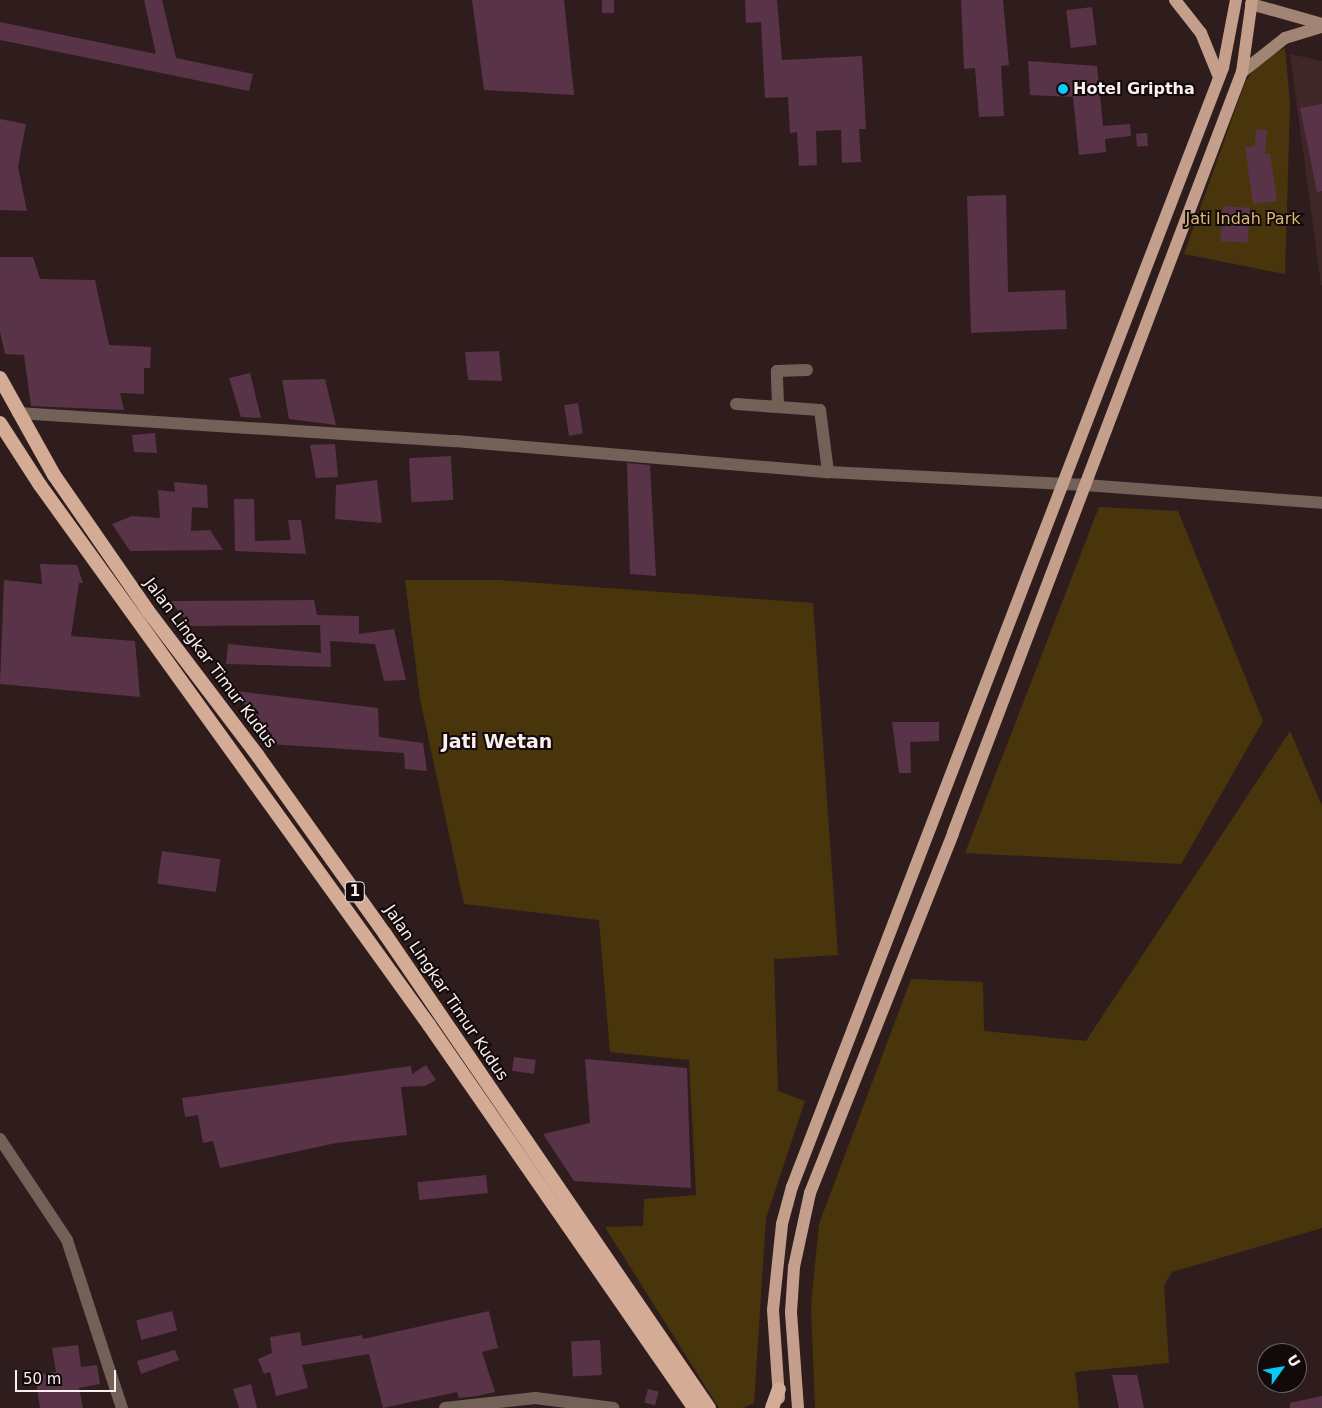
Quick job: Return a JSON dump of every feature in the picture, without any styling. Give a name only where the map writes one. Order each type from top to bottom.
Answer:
[{"type":"highway","name":"Jalan Lingkar Timur Kudus","points":[[0,378],[54,475],[148,610],[258,756],[379,926],[709,1408]]},
{"type":"highway","name":"Jalan Lingkar Timur Kudus","points":[[0,423],[46,493],[429,1025],[694,1408]]},
{"type":"highway","points":[[772,1408],[779,1389]]},
{"type":"main road","points":[[1175,0],[1201,32],[1219,76]]},
{"type":"main road","points":[[779,1408],[773,1302],[782,1224],[792,1187],[1064,484],[1219,76],[1237,0],[1252,2],[1322,26]]},
{"type":"main road","points":[[798,1408],[791,1312],[794,1268],[810,1193],[1085,485],[1242,72],[1252,2]]},
{"type":"main road","points":[[1242,72],[1285,38],[1322,26]]},
{"type":"street","points":[[778,406],[776,371],[807,370]]},
{"type":"street","points":[[736,404],[820,410],[828,472]]},
{"type":"street","points":[[18,413],[454,441],[828,472],[1085,485],[1322,503]]},
{"type":"street","points":[[0,1139],[68,1240],[122,1408]]},
{"type":"street","points":[[445,1408],[535,1398],[613,1408]]},
{"type":"shaded area","points":[[1290,54],[1322,61],[1322,285],[1321,285]]},
{"type":"green space","name":"Jati Indah Park","points":[[1285,48],[1290,104],[1285,274],[1184,254],[1245,82],[1263,57]]},
{"type":"green space","points":[[1099,507],[1178,511],[1263,721],[1181,864],[965,853]]},
{"type":"green space","points":[[405,580],[498,580],[813,603],[838,955],[774,959],[778,1091],[805,1101],[766,1218],[754,1403],[743,1408],[719,1408],[605,1227],[643,1226],[644,1199],[696,1195],[689,1060],[610,1052],[599,920],[464,904],[420,699]]},
{"type":"green space","points":[[1290,731],[1322,806],[1322,1228],[1172,1272],[1164,1286],[1169,1363],[1075,1372],[1079,1408],[815,1408],[811,1305],[819,1224],[911,979],[983,982],[984,1031],[1086,1041]]},
{"type":"building","points":[[144,0],[162,0],[176,58],[253,74],[249,91],[0,40],[0,22],[156,54]]},
{"type":"building","points":[[472,0],[564,0],[574,95],[484,90]]},
{"type":"building","points":[[602,0],[614,0],[614,13],[602,13]]},
{"type":"building","points":[[745,0],[777,0],[782,60],[862,56],[866,129],[859,129],[861,162],[842,163],[841,130],[816,131],[817,165],[799,166],[797,132],[790,133],[788,97],[765,98],[761,22],[746,23]]},
{"type":"building","points":[[961,0],[1003,0],[1009,65],[1001,66],[1004,116],[979,117],[975,68],[964,69]]},
{"type":"building","points":[[1092,7],[1097,45],[1071,48],[1066,10]]},
{"type":"building","points":[[1028,61],[1097,66],[1103,126],[1130,124],[1131,136],[1105,139],[1106,152],[1079,155],[1073,97],[1030,95]]},
{"type":"building","points":[[1322,104],[1322,191],[1317,192],[1300,108]]},
{"type":"building","points":[[0,119],[26,124],[18,167],[27,211],[0,210]]},
{"type":"building","points":[[1256,129],[1267,130],[1265,154],[1270,153],[1277,201],[1253,204],[1245,147],[1255,146]]},
{"type":"building","points":[[1147,133],[1148,146],[1137,147],[1136,134]]},
{"type":"building","points":[[1006,195],[1008,292],[1065,290],[1067,329],[971,333],[967,196]]},
{"type":"building","points":[[1223,206],[1250,208],[1247,243],[1221,241]]},
{"type":"building","points":[[0,257],[33,257],[40,279],[95,280],[109,345],[151,347],[150,368],[144,368],[144,394],[120,393],[124,410],[31,406],[24,355],[5,354],[0,332]]},
{"type":"building","points":[[499,351],[502,381],[468,380],[465,352]]},
{"type":"building","points":[[250,373],[261,418],[241,417],[229,378]]},
{"type":"building","points":[[325,379],[336,425],[289,419],[282,380]]},
{"type":"building","points":[[578,403],[583,434],[569,436],[564,405]]},
{"type":"building","points":[[155,433],[157,453],[134,452],[132,435]]},
{"type":"building","points":[[335,444],[338,477],[316,478],[310,445]]},
{"type":"building","points":[[451,456],[453,500],[411,502],[409,458]]},
{"type":"building","points":[[627,463],[650,465],[656,576],[630,574]]},
{"type":"building","points":[[377,480],[382,523],[335,519],[336,485]]},
{"type":"building","points":[[174,482],[207,485],[208,508],[192,507],[191,531],[210,530],[223,550],[130,551],[112,524],[132,516],[160,518],[158,490],[175,492]]},
{"type":"building","points":[[234,499],[254,499],[255,541],[291,540],[288,520],[301,520],[306,554],[235,551]]},
{"type":"building","points":[[40,564],[77,565],[83,583],[79,583],[71,636],[135,641],[140,697],[0,684],[4,580],[42,584]]},
{"type":"building","points":[[314,600],[317,615],[359,616],[359,634],[394,629],[406,680],[384,681],[375,644],[330,641],[331,667],[226,664],[228,644],[321,653],[320,625],[191,626],[170,601]]},
{"type":"building","points":[[236,691],[378,708],[379,737],[423,743],[427,771],[405,769],[404,753],[270,744]]},
{"type":"building","points":[[892,722],[939,722],[939,741],[910,742],[911,773],[899,773]]},
{"type":"building","points":[[162,851],[220,859],[216,892],[157,884]]},
{"type":"building","points":[[514,1057],[536,1060],[534,1074],[512,1071]]},
{"type":"building","points":[[585,1059],[687,1068],[691,1188],[574,1181],[543,1134],[590,1123]]},
{"type":"building","points":[[426,1065],[436,1080],[425,1086],[401,1087],[407,1135],[336,1143],[220,1168],[213,1141],[203,1143],[198,1115],[185,1117],[182,1098],[411,1066],[412,1074]]},
{"type":"building","points":[[486,1175],[488,1193],[419,1200],[417,1182]]},
{"type":"building","points":[[172,1311],[177,1330],[141,1340],[136,1321]]},
{"type":"building","points":[[489,1311],[498,1348],[482,1352],[495,1392],[477,1396],[459,1398],[457,1392],[383,1408],[369,1354],[302,1365],[308,1388],[276,1396],[270,1372],[264,1374],[258,1359],[272,1353],[270,1337],[300,1332],[302,1346],[362,1335],[363,1339]]},
{"type":"building","points":[[600,1340],[602,1375],[573,1376],[571,1342]]},
{"type":"building","points":[[78,1345],[81,1367],[97,1365],[100,1384],[79,1388],[83,1408],[40,1408],[35,1375],[56,1372],[52,1348]]},
{"type":"building","points":[[175,1350],[179,1360],[141,1374],[137,1361]]},
{"type":"building","points":[[1112,1375],[1137,1375],[1144,1408],[1119,1408]]},
{"type":"building","points":[[251,1384],[257,1408],[239,1408],[233,1389]]},
{"type":"building","points":[[648,1389],[659,1392],[655,1405],[644,1403]]},
{"type":"building","points":[[1322,1396],[1322,1408],[1290,1408],[1290,1403]]},
{"type":"place","name":"Hotel Griptha","points":[[1063,89]]},
{"type":"district","name":"Jati Wetan","points":[[497,742]]}]
